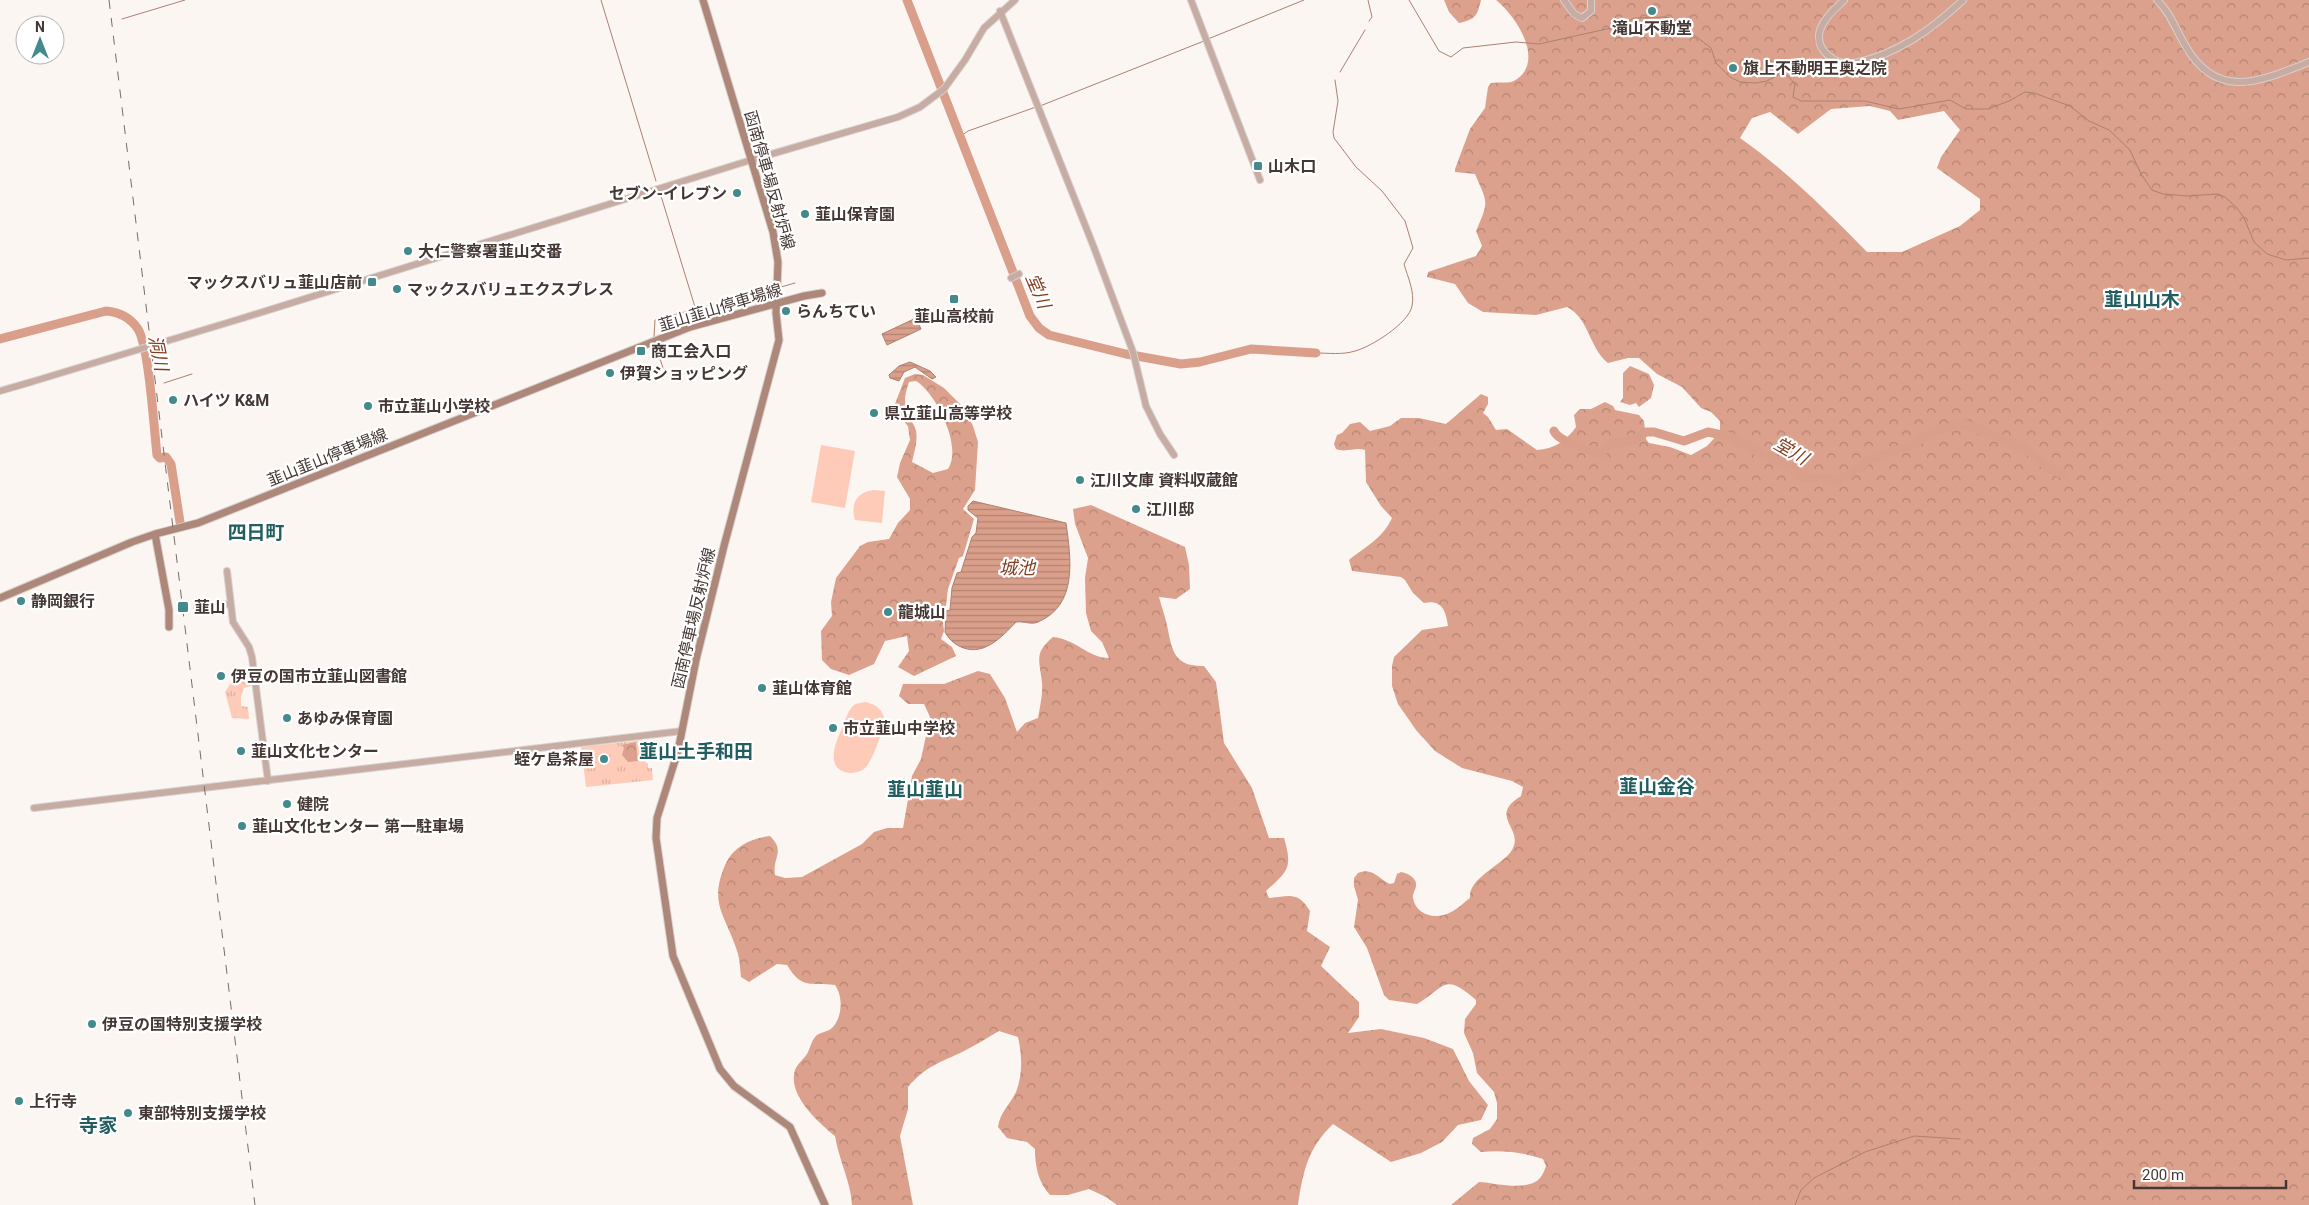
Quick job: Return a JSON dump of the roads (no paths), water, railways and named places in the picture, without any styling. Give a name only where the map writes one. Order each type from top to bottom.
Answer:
[{"type":"main road","name":"函南停車場反射炉線","points":[[703,0],[773,232],[778,262],[777,303],[779,336],[778,347],[724,546],[696,660],[682,731],[656,826],[673,956],[720,1069],[734,1086],[790,1127],[824,1205]]},
{"type":"main road","name":"韮山韮山停車場線","points":[[0,598],[132,542],[155,534],[198,524],[690,327],[777,303],[822,293]]},
{"type":"main road","points":[[155,534],[169,610],[169,627]]},
{"type":"street","points":[[0,391],[243,318],[751,160],[898,117],[920,107],[940,93],[965,60],[984,28],[1000,11],[1015,0]]},
{"type":"street","points":[[1190,0],[1260,180]]},
{"type":"street","points":[[1564,0],[1574,14],[1582,18],[1591,11],[1591,0]]},
{"type":"street","points":[[1844,0],[1825,20],[1820,31],[1820,43],[1828,57],[1845,64],[1868,59],[1920,37],[1964,0]]},
{"type":"street","points":[[2157,0],[2167,12],[2196,62],[2215,77],[2241,84],[2309,62]]},
{"type":"street","points":[[1000,11],[1093,245],[1136,360],[1146,406],[1160,434],[1174,455]]},
{"type":"street","points":[[1011,278],[1019,274]]},
{"type":"street","points":[[227,571],[233,622],[249,647],[252,657],[268,781]]},
{"type":"street","points":[[197,607],[230,604]]},
{"type":"street","points":[[34,808],[682,731]]},
{"type":"water","points":[[916,318],[921,329],[887,345],[882,334]]},
{"type":"water","points":[[910,362],[930,371],[936,377],[932,379],[915,367],[904,372],[899,381],[890,378],[889,375],[899,366]]},
{"type":"water","name":"城池","points":[[973,501],[1066,523],[1070,566],[1066,593],[1060,604],[1051,614],[1035,623],[1016,622],[997,640],[976,650],[957,645],[945,632],[946,611],[950,610],[952,588],[957,573],[961,572],[972,537],[976,533],[978,518],[968,510],[968,506]]},
{"type":"waterway","points":[[122,19],[185,0]]},
{"type":"waterway","points":[[601,0],[656,181]]},
{"type":"waterway","name":"堂川","points":[[907,0],[1030,316],[1039,328],[1049,335],[1126,354],[1181,364],[1200,362],[1251,349],[1316,353]]},
{"type":"waterway","points":[[1208,39],[1304,0]]},
{"type":"waterway","points":[[1368,0],[1372,17],[1369,21]]},
{"type":"waterway","points":[[1409,0],[1439,51],[1451,57],[1463,48],[1516,42],[1539,44],[1611,28],[1635,18],[1665,17],[1673,19],[1711,48],[1716,63],[1730,77],[1740,82],[1756,83],[1767,81],[1780,74],[1788,76],[1795,84],[1793,97],[1801,101],[1865,101],[1899,109],[1950,100],[1966,109],[1988,109],[2025,92],[2034,93],[2070,106],[2089,121],[2109,130],[2130,150],[2141,174],[2152,190],[2163,194],[2188,196],[2218,194],[2225,197],[2237,208],[2244,218],[2254,242],[2267,254],[2286,260],[2309,258]]},
{"type":"waterway","points":[[1340,72],[1365,30]]},
{"type":"waterway","points":[[1040,106],[1204,41]]},
{"type":"waterway","points":[[1316,353],[1346,353],[1370,345],[1404,320],[1409,313],[1413,301],[1411,285],[1404,264],[1413,248],[1405,221],[1382,191],[1356,167],[1334,138],[1333,132],[1338,101],[1335,80]]},
{"type":"waterway","points":[[961,136],[968,131],[1036,107]]},
{"type":"waterway","points":[[661,196],[695,307]]},
{"type":"waterway","points":[[781,287],[795,283]]},
{"type":"waterway","points":[[654,337],[655,320],[762,291],[773,290]]},
{"type":"waterway","name":"洞川","points":[[0,339],[106,311],[120,314],[131,321],[138,329],[145,353],[157,455],[160,458],[166,457],[171,464],[180,522]]},
{"type":"waterway","points":[[655,343],[663,368]]},
{"type":"waterway","points":[[164,383],[192,374]]},
{"type":"waterway","name":"堂川","points":[[1554,431],[1561,439],[1567,442],[1601,454],[1609,444],[1634,440],[1646,432],[1654,432],[1684,441],[1708,432],[1731,437],[1770,458],[1796,469],[1800,476],[1806,478],[1828,478],[1836,481],[1845,478],[1868,460],[1910,446],[1934,431],[1965,424],[2026,449],[2050,469],[2065,475]]},
{"type":"waterway","points":[[1795,1205],[1801,1190],[1814,1178],[1865,1152],[1914,1136],[1960,1139]]},
{"type":"railway","points":[[109,0],[255,1205]]},
{"type":"place","name":"滝山不動堂","points":[[1652,11]]},
{"type":"place","name":"旗上不動明王奥之院","points":[[1733,68]]},
{"type":"place","name":"山木口","points":[[1258,166]]},
{"type":"place","name":"セブン-イレブン","points":[[737,193]]},
{"type":"place","name":"韮山保育園","points":[[805,214]]},
{"type":"place","name":"大仁警察署韮山交番","points":[[408,251]]},
{"type":"place","name":"マックスバリュ韮山店前","points":[[372,282]]},
{"type":"place","name":"マックスバリュエクスプレス","points":[[397,289]]},
{"type":"place","name":"韮山高校前","points":[[954,299]]},
{"type":"place","name":"らんちてい","points":[[786,311]]},
{"type":"place","name":"商工会入口","points":[[641,351]]},
{"type":"place","name":"伊賀ショッピング","points":[[610,373]]},
{"type":"place","name":"ハイツ K&M","points":[[173,400]]},
{"type":"place","name":"市立韮山小学校","points":[[368,406]]},
{"type":"place","name":"県立韮山高等学校","points":[[874,413]]},
{"type":"place","name":"江川文庫 資料収蔵館","points":[[1080,480]]},
{"type":"place","name":"江川邸","points":[[1136,509]]},
{"type":"place","name":"静岡銀行","points":[[21,601]]},
{"type":"place","name":"韮山","points":[[183,607]]},
{"type":"place","name":"龍城山","points":[[888,612]]},
{"type":"place","name":"伊豆の国市立韮山図書館","points":[[221,676]]},
{"type":"place","name":"韮山体育館","points":[[762,688]]},
{"type":"place","name":"あゆみ保育園","points":[[287,718]]},
{"type":"place","name":"市立韮山中学校","points":[[833,728]]},
{"type":"place","name":"韮山文化センター","points":[[241,751]]},
{"type":"place","name":"蛭ケ島茶屋","points":[[604,759]]},
{"type":"place","name":"健院","points":[[287,804]]},
{"type":"place","name":"韮山文化センター 第一駐車場","points":[[242,826]]},
{"type":"place","name":"伊豆の国特別支援学校","points":[[92,1024]]},
{"type":"place","name":"上行寺","points":[[19,1101]]},
{"type":"place","name":"東部特別支援学校","points":[[128,1113]]},
{"type":"district","name":"韮山山木","points":[[2142,299]]},
{"type":"district","name":"四日町","points":[[256,532]]},
{"type":"district","name":"韮山土手和田","points":[[696,751]]},
{"type":"district","name":"韮山金谷","points":[[1657,786]]},
{"type":"district","name":"韮山韮山","points":[[925,789]]},
{"type":"district","name":"寺家","points":[[98,1125]]}]
